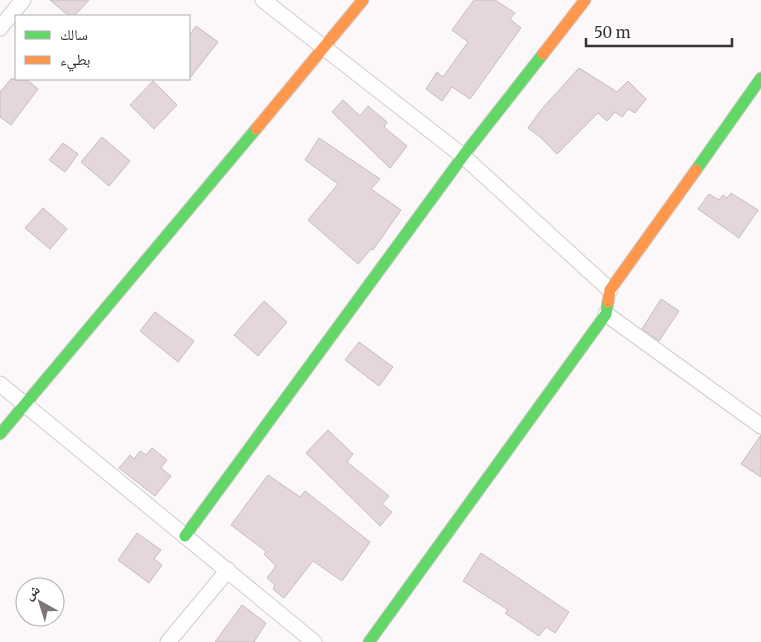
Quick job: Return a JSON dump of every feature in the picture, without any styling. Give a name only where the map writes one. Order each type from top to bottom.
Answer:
[{"type":"street","points":[[0,28],[23,0]]},
{"type":"street","points":[[263,0],[463,156],[610,290]]},
{"type":"street","points":[[0,434],[325,48],[363,0]]},
{"type":"street","points":[[185,536],[463,156],[585,0]]},
{"type":"street","points":[[369,642],[606,314],[610,290],[761,78]]},
{"type":"street","points":[[606,314],[761,426]]},
{"type":"street","points":[[0,384],[314,642]]},
{"type":"street","points":[[168,642],[228,570]]},
{"type":"building","points":[[50,0],[89,0],[75,15],[68,15]]},
{"type":"building","points":[[474,0],[495,0],[515,13],[510,19],[521,28],[470,99],[452,87],[442,101],[426,89],[437,72],[443,77],[468,42],[452,30]]},
{"type":"building","points":[[196,26],[218,42],[190,78],[190,35]]},
{"type":"building","points":[[579,68],[617,92],[628,81],[646,99],[635,113],[628,109],[622,117],[615,112],[607,121],[598,113],[557,154],[528,128],[541,110]]},
{"type":"building","points":[[11,79],[27,80],[38,89],[11,125],[0,117],[0,92]]},
{"type":"building","points":[[153,81],[177,105],[154,129],[130,105]]},
{"type":"building","points":[[343,100],[360,116],[368,106],[387,122],[384,127],[407,146],[390,168],[332,112]]},
{"type":"building","points":[[102,137],[130,161],[109,186],[81,162]]},
{"type":"building","points":[[319,138],[380,179],[371,189],[401,210],[373,250],[371,249],[358,264],[308,220],[338,184],[305,160]]},
{"type":"building","points":[[63,143],[78,154],[65,172],[49,160]]},
{"type":"building","points":[[731,193],[758,210],[739,238],[698,209],[709,194],[719,200],[723,195],[727,198]]},
{"type":"building","points":[[43,208],[67,229],[50,249],[25,228]]},
{"type":"building","points":[[661,299],[679,311],[659,341],[642,329]]},
{"type":"building","points":[[264,301],[287,322],[258,356],[234,335]]},
{"type":"building","points":[[155,312],[194,341],[178,362],[140,331]]},
{"type":"building","points":[[359,342],[393,367],[379,386],[345,360]]},
{"type":"building","points":[[328,430],[353,454],[347,462],[389,496],[382,504],[392,512],[380,526],[306,453]]},
{"type":"building","points":[[761,435],[761,477],[741,464]]},
{"type":"building","points":[[152,448],[167,460],[161,468],[171,476],[155,496],[119,468],[130,455],[134,459],[140,451],[146,455]]},
{"type":"building","points":[[268,475],[300,497],[305,491],[370,542],[342,581],[313,561],[284,598],[273,589],[275,585],[267,578],[276,566],[264,554],[267,552],[231,525]]},
{"type":"building","points":[[137,533],[161,550],[154,559],[162,565],[149,583],[118,560]]},
{"type":"building","points":[[481,553],[569,612],[555,633],[546,627],[539,636],[505,613],[508,610],[463,581]]},
{"type":"building","points":[[242,605],[266,623],[254,642],[215,642]]},
{"type":"traffic: fast","points":[[185,536],[463,156],[543,54]]},
{"type":"traffic: fast","points":[[696,170],[761,78]]},
{"type":"traffic: fast","points":[[0,434],[256,129]]},
{"type":"traffic: fast","points":[[369,642],[606,314],[608,302]]},
{"type":"traffic: slow","points":[[256,129],[363,0]]},
{"type":"traffic: slow","points":[[543,54],[585,0]]},
{"type":"traffic: slow","points":[[608,302],[610,290],[696,170]]}]
